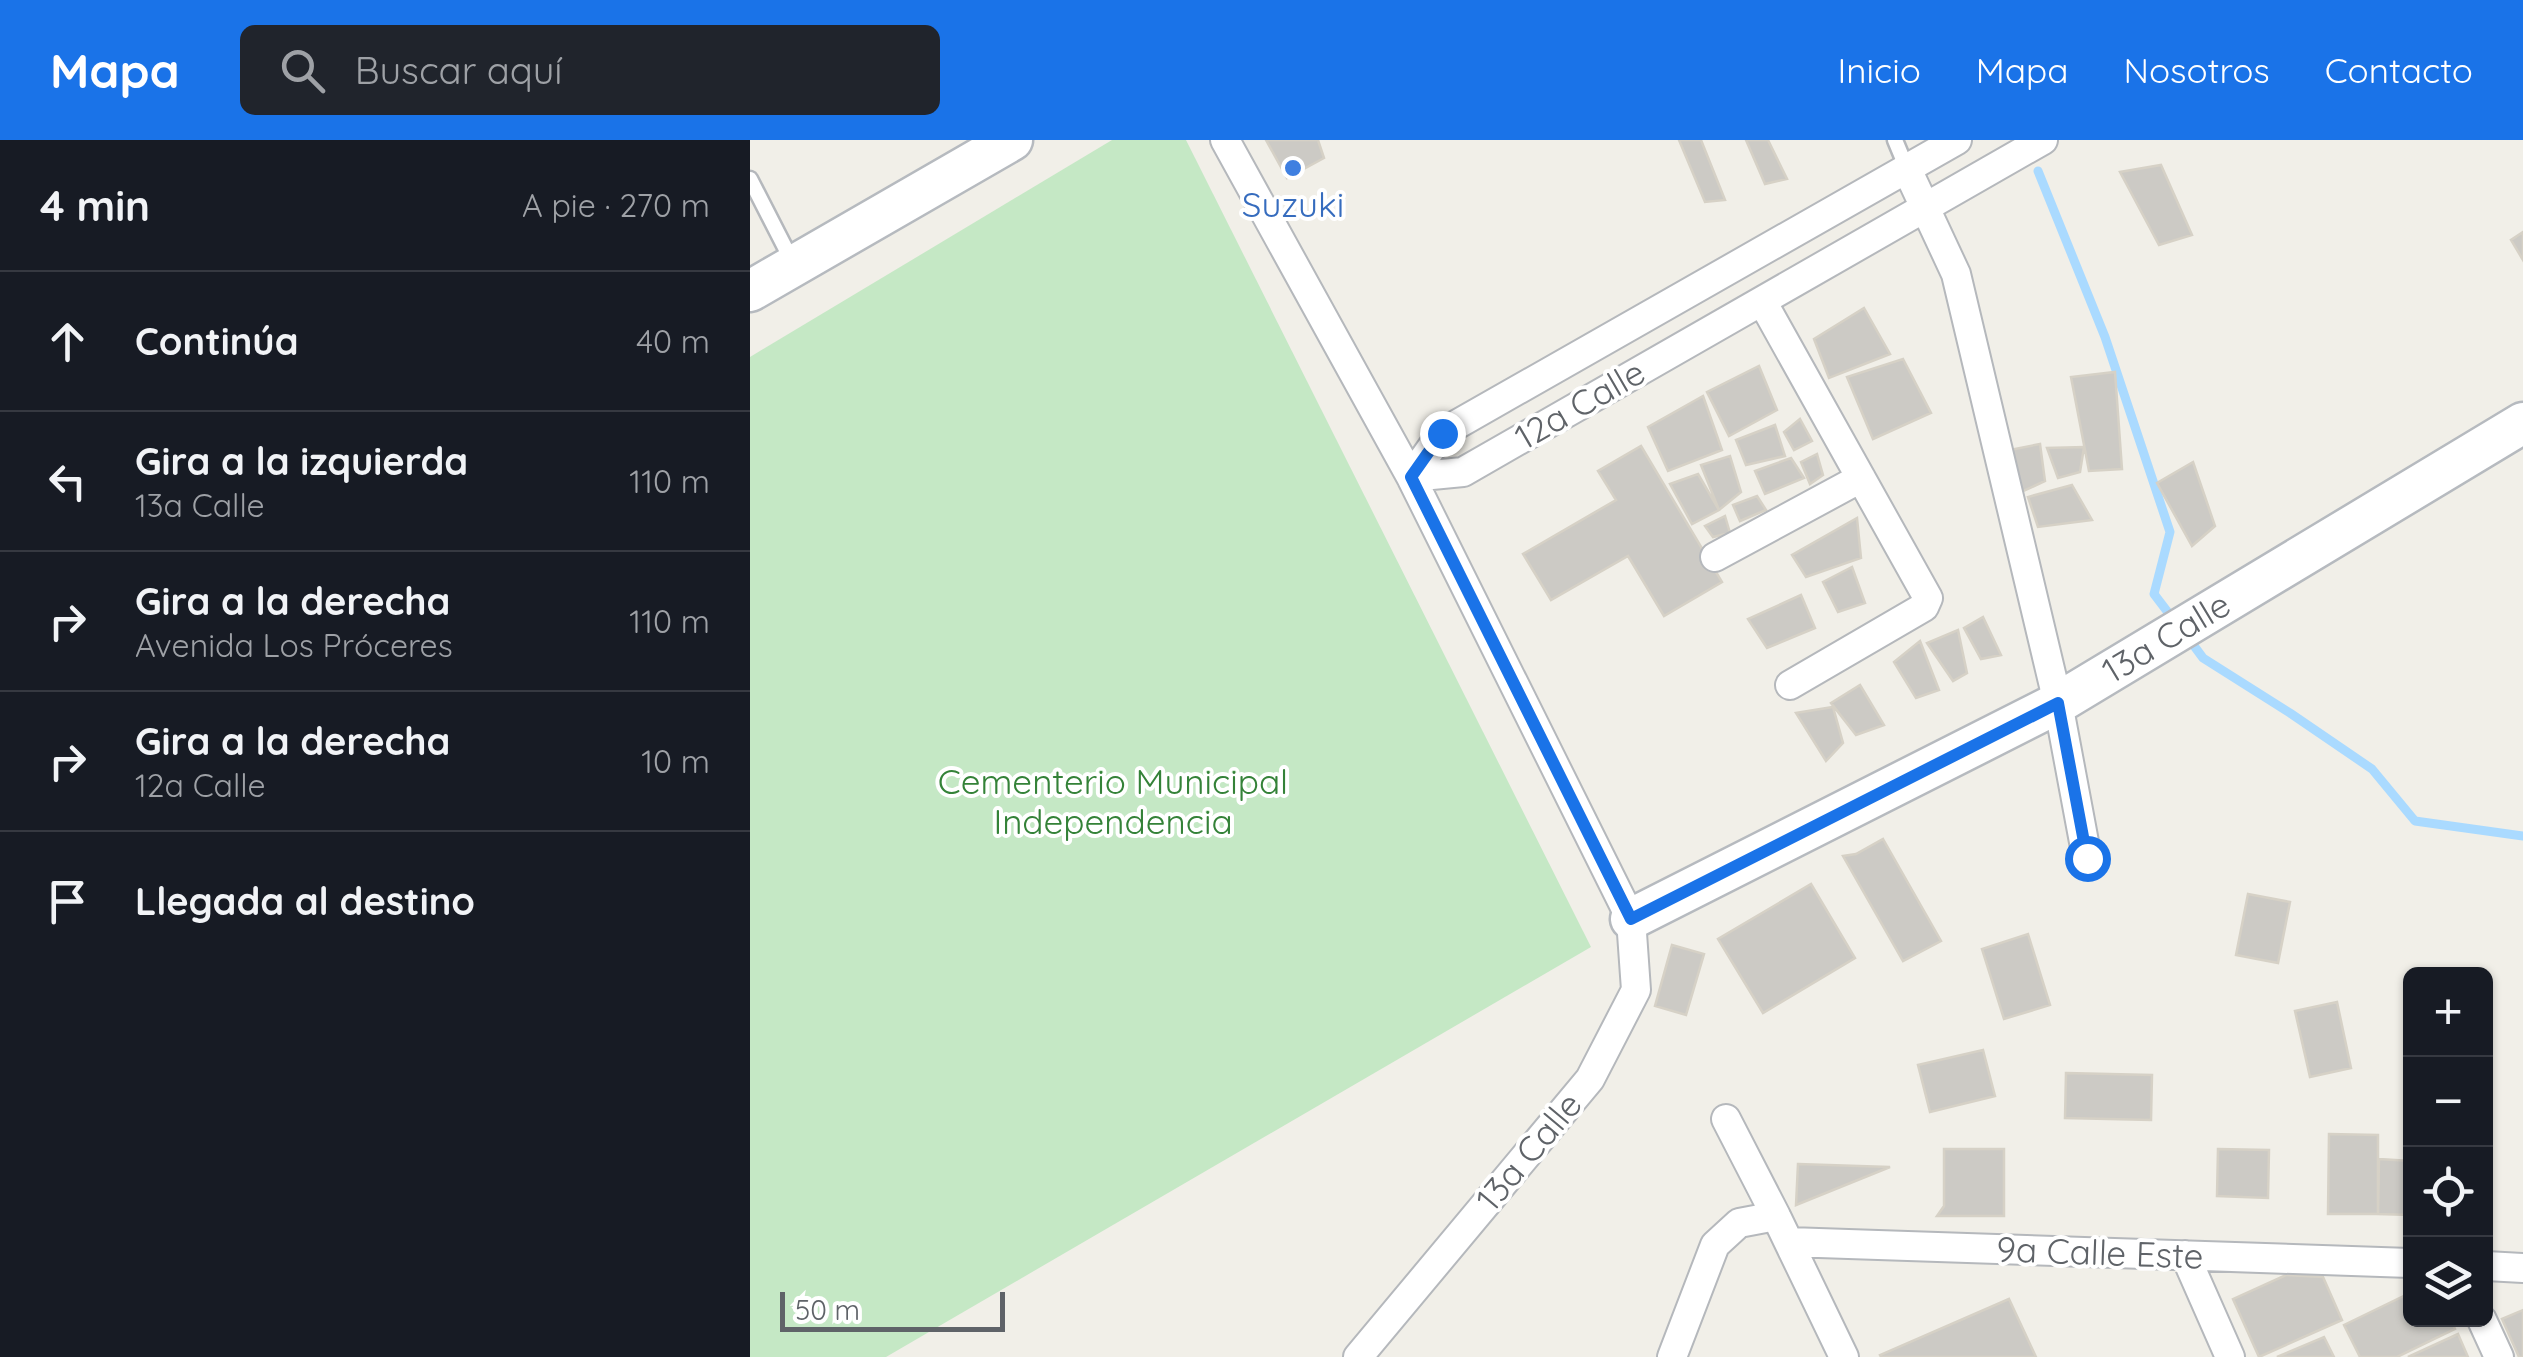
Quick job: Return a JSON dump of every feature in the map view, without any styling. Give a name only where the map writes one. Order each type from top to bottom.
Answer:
[{"type":"street","points":[[750,291],[1012,140]]},
{"type":"street","points":[[1226,140],[1411,477],[1631,919]]},
{"type":"street","name":"12a Calle","points":[[1411,477],[1442,433],[1958,140]]},
{"type":"street","name":"12a Calle","points":[[1411,477],[1463,472],[2043,140]]},
{"type":"street","points":[[1907,168],[1956,274],[2058,703],[2087,858]]},
{"type":"street","points":[[1762,301],[1928,598],[1924,607],[1790,685]]},
{"type":"street","name":"13a Calle","points":[[1358,1357],[1590,1079],[1636,990],[1631,919],[2058,703],[2523,424]]},
{"type":"street","points":[[1714,557],[1861,478]]},
{"type":"street","points":[[1726,1119],[1844,1357]]},
{"type":"street","points":[[1672,1357],[1715,1246],[1738,1222],[1776,1216]]},
{"type":"street","name":"9a Calle Este","points":[[1789,1242],[2403,1263]]},
{"type":"street","points":[[2185,1255],[2230,1357]]},
{"type":"street","points":[[2493,1266],[2523,1268]]},
{"type":"street","points":[[2485,1327],[2499,1357]]},
{"type":"lane","points":[[1894,140],[1907,168]]},
{"type":"lane","points":[[750,179],[795,266]]},
{"type":"green space","name":"Cementerio Municipal Independencia","points":[[1112,140],[1186,140],[1591,947],[886,1357],[750,1357],[750,357]]},
{"type":"building","name":"Suzuki","points":[[1266,140],[1318,140],[1324,158],[1287,178]]},
{"type":"building","points":[[1679,140],[1701,140],[1725,200],[1705,202]]},
{"type":"building","points":[[1746,140],[1768,140],[1787,179],[1765,184]]},
{"type":"building","points":[[2161,165],[2192,235],[2159,245],[2120,172]]},
{"type":"building","points":[[2523,232],[2523,260],[2511,240]]},
{"type":"building","points":[[1864,308],[1890,354],[1829,378],[1814,339]]},
{"type":"building","points":[[1903,359],[1931,413],[1873,439],[1847,377]]},
{"type":"building","points":[[1759,366],[1777,410],[1729,436],[1707,392]]},
{"type":"building","points":[[2115,372],[2122,469],[2089,471],[2071,377]]},
{"type":"building","points":[[1703,396],[1722,450],[1668,471],[1648,427]]},
{"type":"building","points":[[1800,419],[1812,441],[1794,450],[1784,432]]},
{"type":"building","points":[[1775,425],[1785,456],[1746,465],[1736,440]]},
{"type":"building","points":[[2040,444],[2045,481],[2019,493],[2010,450]]},
{"type":"building","points":[[1641,446],[1722,582],[1664,616],[1628,556],[1551,600],[1523,554],[1616,500],[1598,471]]},
{"type":"building","points":[[2084,447],[2080,472],[2058,478],[2047,448]]},
{"type":"building","points":[[1817,454],[1823,475],[1810,484],[1801,462]]},
{"type":"building","points":[[1730,456],[1741,492],[1719,510],[1701,465]]},
{"type":"building","points":[[1791,458],[1804,478],[1765,494],[1755,471]]},
{"type":"building","points":[[2193,462],[2215,526],[2192,546],[2157,483]]},
{"type":"building","points":[[1698,474],[1719,510],[1692,524],[1670,484]]},
{"type":"building","points":[[2072,485],[2092,520],[2038,527],[2028,497]]},
{"type":"building","points":[[1757,496],[1766,510],[1740,521],[1733,505]]},
{"type":"building","points":[[1725,516],[1730,533],[1713,537],[1705,526]]},
{"type":"building","points":[[1857,518],[1861,558],[1806,577],[1792,555]]},
{"type":"building","points":[[1852,567],[1865,603],[1838,612],[1823,582]]},
{"type":"building","points":[[1801,595],[1815,628],[1767,648],[1748,619]]},
{"type":"building","points":[[1983,617],[2001,655],[1981,659],[1964,628]]},
{"type":"building","points":[[1958,630],[1967,673],[1953,681],[1927,643]]},
{"type":"building","points":[[1920,641],[1939,690],[1916,698],[1894,662]]},
{"type":"building","points":[[1860,685],[1884,725],[1856,735],[1831,703]]},
{"type":"building","points":[[1833,707],[1843,743],[1826,761],[1796,713]]},
{"type":"building","points":[[1883,839],[1941,941],[1903,961],[1843,856],[1856,854]]},
{"type":"building","points":[[1811,884],[1855,958],[1763,1013],[1718,939]]},
{"type":"building","points":[[2248,894],[2290,902],[2278,963],[2236,955]]},
{"type":"building","points":[[2028,934],[2050,1005],[2004,1019],[1982,949]]},
{"type":"building","points":[[1672,945],[1704,954],[1686,1015],[1655,1006]]},
{"type":"building","points":[[2337,1002],[2351,1068],[2310,1077],[2295,1011]]},
{"type":"building","points":[[1983,1050],[1995,1096],[1930,1112],[1918,1065]]},
{"type":"building","points":[[2066,1073],[2152,1075],[2151,1120],[2065,1118]]},
{"type":"building","points":[[2329,1134],[2378,1135],[2378,1214],[2328,1214]]},
{"type":"building","points":[[1944,1149],[2004,1149],[2004,1216],[1937,1216],[1944,1206]]},
{"type":"building","points":[[2218,1149],[2269,1150],[2268,1198],[2217,1196]]},
{"type":"building","points":[[2379,1159],[2403,1161],[2403,1215],[2378,1214]]},
{"type":"building","points":[[1798,1164],[1890,1167],[1796,1205]]},
{"type":"building","points":[[2286,1275],[2323,1277],[2342,1320],[2259,1357],[2233,1299]]},
{"type":"building","points":[[2403,1296],[2403,1327],[2455,1329],[2397,1357],[2360,1357],[2344,1325]]},
{"type":"building","points":[[2009,1299],[2036,1357],[1880,1355]]},
{"type":"building","points":[[2523,1310],[2523,1357],[2519,1357],[2502,1319]]},
{"type":"building","points":[[2458,1334],[2468,1357],[2408,1357]]},
{"type":"building","points":[[2324,1337],[2334,1357],[2277,1357]]},
{"type":"waterway","points":[[2038,171],[2105,337],[2170,532],[2154,594],[2173,619]]},
{"type":"waterway","points":[[2186,635],[2203,658],[2372,769],[2415,821],[2523,836]]},
{"type":"place","name":"Suzuki","points":[[1293,168]]},
{"type":"route","points":[[1442,433],[1411,477],[1631,919],[2058,703],[2087,858]]}]
